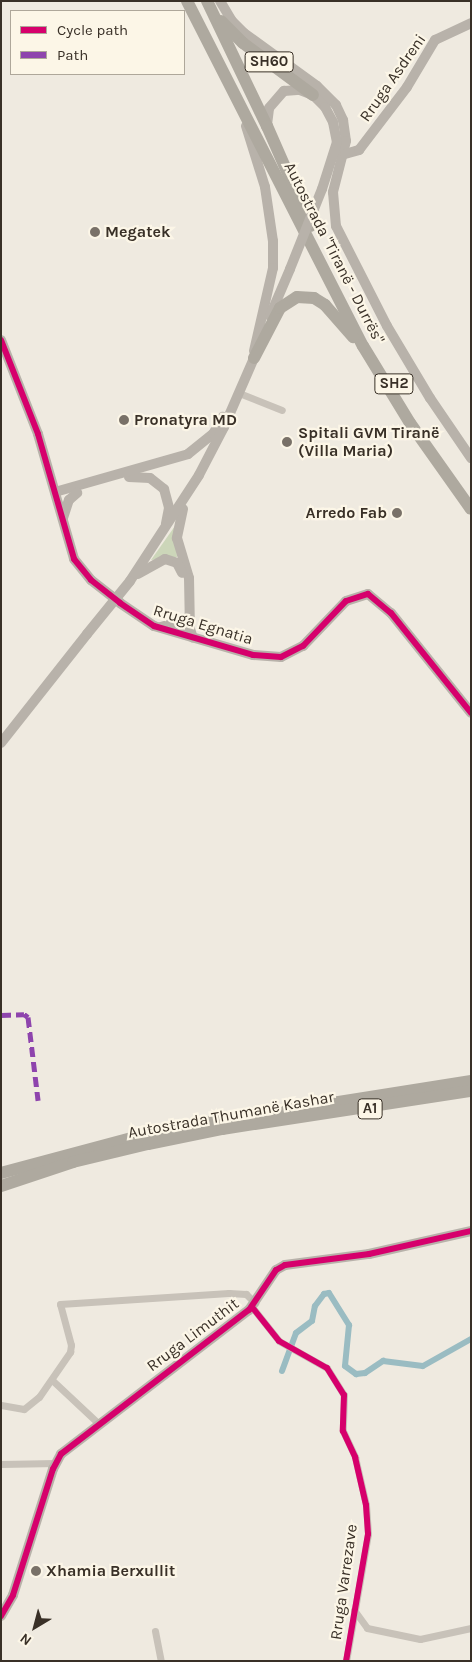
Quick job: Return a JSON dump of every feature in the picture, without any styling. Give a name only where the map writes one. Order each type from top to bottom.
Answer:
[{"type":"highway","name":"Autostrada \"Tiranë - Durrës\"","points":[[188,1],[242,111],[363,346],[410,423],[471,509]]},
{"type":"highway","name":"Autostrada \"Tiranë - Durrës\"","points":[[213,4],[307,219],[373,346],[426,433],[471,496]]},
{"type":"highway","points":[[213,4],[229,24]]},
{"type":"highway","name":"SH60","points":[[229,24],[313,96]]},
{"type":"highway","points":[[254,358],[280,308],[291,299],[304,296],[325,305],[363,346]]},
{"type":"highway","points":[[286,1109],[471,1076]]},
{"type":"highway","name":"Autostrada Thumanë Kashar","points":[[1,1173],[129,1137],[286,1109],[471,1081]]},
{"type":"highway","name":"Autostrada Thumanë Kashar","points":[[1,1186],[73,1162],[222,1129],[471,1091]]},
{"type":"main road","name":"Rruga Asdreni","points":[[345,154],[359,150],[407,87],[435,40],[471,23]]},
{"type":"main road","points":[[229,24],[332,99],[345,127],[345,154],[333,192],[336,226],[387,326],[430,398],[471,458]]},
{"type":"main road","points":[[267,126],[269,108],[281,93],[295,89],[313,96]]},
{"type":"main road","name":"SH60","points":[[1,743],[132,579],[188,494],[239,394],[334,159],[336,133],[325,107],[313,96]]},
{"type":"main road","points":[[242,111],[266,187],[272,241],[273,268],[254,358]]},
{"type":"main road","name":"Rruga Egnatia","points":[[1,340],[38,434],[72,552],[81,568],[138,617],[158,628],[253,655],[281,657],[302,646],[346,601],[368,594],[391,613],[471,713]]},
{"type":"main road","points":[[56,496],[188,454],[213,434],[239,394]]},
{"type":"main road","points":[[50,474],[75,490],[134,476],[150,478],[164,489],[168,500],[167,520],[161,536]]},
{"type":"main road","points":[[63,519],[69,500],[75,490]]},
{"type":"main road","points":[[182,635],[187,618],[189,578],[177,538],[188,494]]},
{"type":"main road","points":[[132,579],[161,559],[177,563],[182,570],[188,598],[187,618],[193,638]]},
{"type":"main road","points":[[158,628],[187,618]]},
{"type":"main road","name":"Rruga Limuthit","points":[[56,1462],[68,1447],[254,1305],[272,1275],[285,1265],[370,1254],[471,1231]]},
{"type":"main road","points":[[1,1616],[15,1589],[56,1462]]},
{"type":"street","points":[[239,394],[282,410]]},
{"type":"street","points":[[1,1404],[21,1411],[39,1397],[52,1380],[71,1345],[60,1304],[229,1293],[246,1294],[254,1305]]},
{"type":"street","name":"Rruga Varrezave","points":[[254,1305],[279,1340],[327,1368],[344,1395],[343,1432],[355,1457],[366,1505],[368,1534],[346,1661]]},
{"type":"street","points":[[52,1380],[99,1424]]},
{"type":"street","points":[[1,1464],[56,1462]]},
{"type":"street","points":[[354,1610],[368,1628],[420,1639],[471,1628]]},
{"type":"street","points":[[155,1631],[161,1661]]},
{"type":"green space","points":[[175,526],[177,557],[151,560]]},
{"type":"waterway","points":[[282,1371],[296,1333],[312,1321],[315,1306],[324,1294],[329,1293],[349,1325],[345,1366],[356,1374],[365,1373],[383,1361],[423,1366],[471,1339]]},
{"type":"marked path","points":[[1,1015],[24,1014],[28,1017],[38,1100]]},
{"type":"cycle path","points":[[1,340],[38,434],[74,559],[91,580],[154,626],[253,655],[281,657],[303,646],[346,601],[368,594],[391,613],[471,713]]},
{"type":"cycle path","points":[[1,1616],[13,1595],[53,1469],[61,1454],[249,1310],[276,1270],[285,1265],[369,1254],[471,1231]]},
{"type":"cycle path","points":[[252,1307],[279,1341],[327,1368],[344,1395],[343,1431],[355,1457],[366,1505],[368,1534],[346,1661]]},
{"type":"place","name":"Megatek","points":[[95,232]]},
{"type":"place","name":"Pronatyra MD","points":[[124,420]]},
{"type":"place","name":"Spitali GVM Tiranë (Villa Maria)","points":[[287,442]]},
{"type":"place","name":"Arredo Fab","points":[[397,513]]},
{"type":"place","name":"Xhamia Berxullit","points":[[36,1571]]}]
